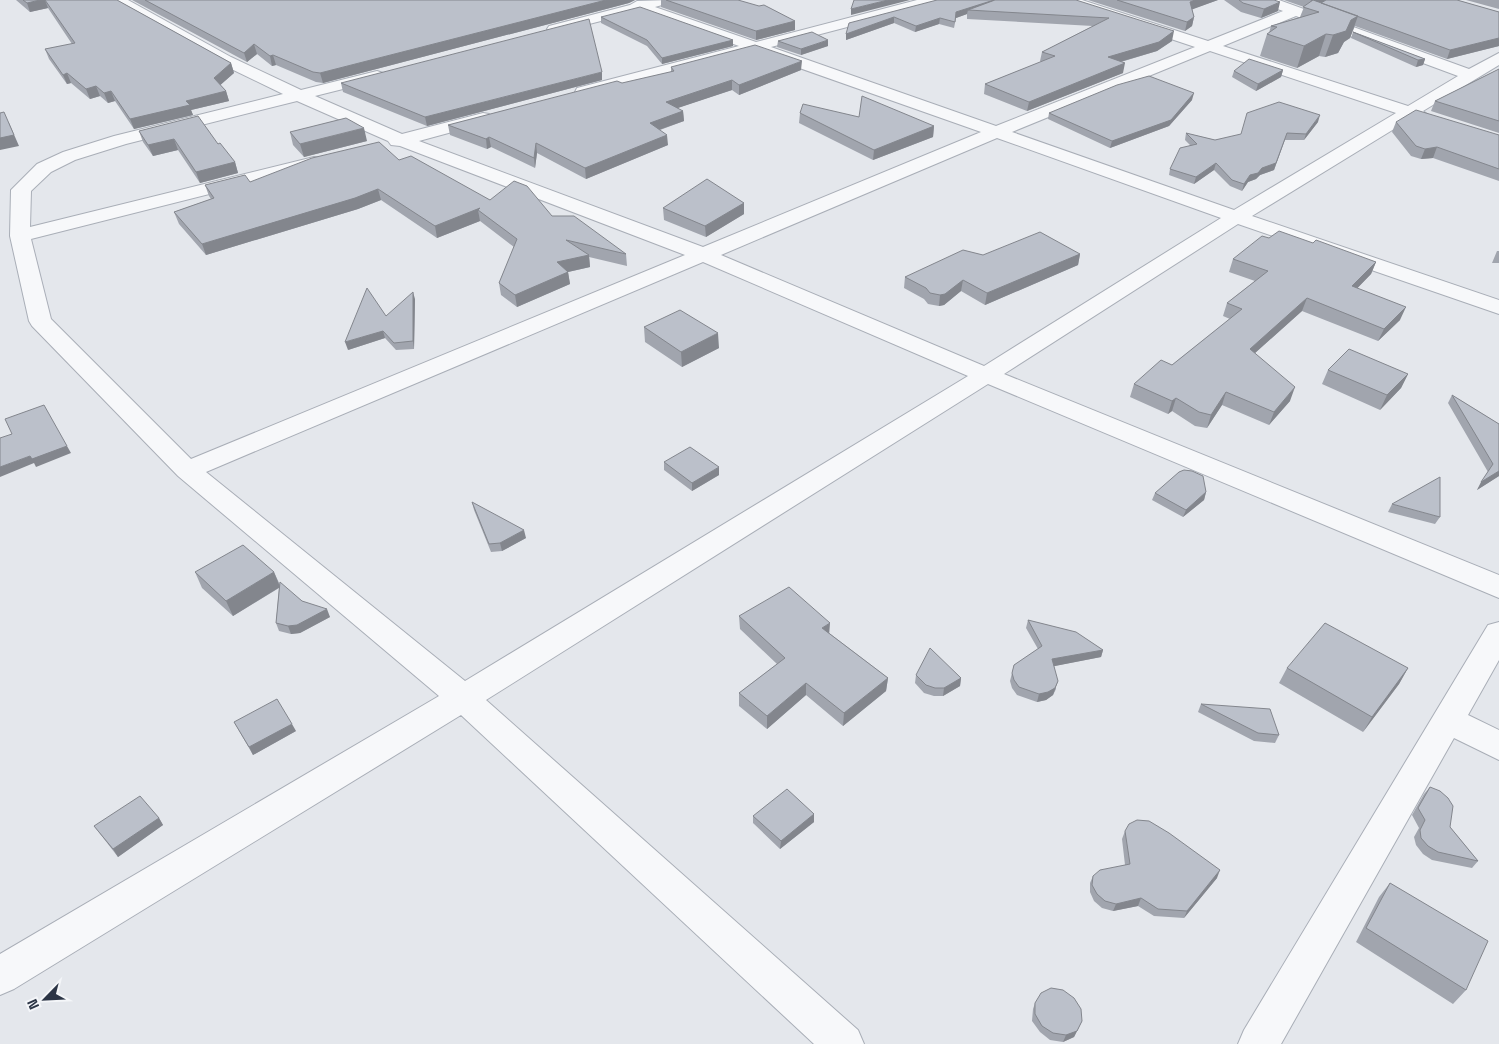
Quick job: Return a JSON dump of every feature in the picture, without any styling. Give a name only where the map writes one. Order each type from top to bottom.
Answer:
[{"type":"street","points":[[118,0],[225,60],[300,96],[401,140],[704,255],[986,376],[1499,587]]},
{"type":"street","points":[[536,34],[631,3],[664,0]]},
{"type":"street","points":[[562,97],[934,0]]},
{"type":"street","points":[[1068,0],[1436,120]]},
{"type":"street","points":[[1266,0],[1470,75]]},
{"type":"street","points":[[631,3],[1499,308]]},
{"type":"street","points":[[187,470],[997,132],[1296,11]]},
{"type":"street","points":[[0,976],[463,698],[986,376],[1236,217],[1499,58]]},
{"type":"street","points":[[394,71],[120,140],[69,156],[44,168],[21,190],[20,236],[40,321],[187,470],[463,698],[844,1044]]},
{"type":"street","points":[[372,147],[496,115]]},
{"type":"street","points":[[20,236],[334,157]]},
{"type":"street","points":[[1258,1044],[1499,633]]},
{"type":"street","points":[[1449,720],[1499,746]]},
{"type":"building","points":[[23,0],[40,0],[27,3]]},
{"type":"building","points":[[45,0],[117,0],[231,63],[214,78],[226,91],[186,101],[190,105],[130,119],[111,91],[104,93],[96,86],[86,89],[67,73],[63,75],[45,49],[75,43]]},
{"type":"building","points":[[145,0],[606,0],[320,73],[313,72],[273,55],[270,56],[254,44],[244,53]]},
{"type":"building","points":[[666,0],[738,0],[759,6],[764,5],[795,21],[756,31]]},
{"type":"building","points":[[854,0],[888,0],[851,9]]},
{"type":"building","points":[[937,0],[994,0],[956,12],[955,22],[940,18],[916,26],[894,17],[846,34],[849,23]]},
{"type":"building","points":[[995,0],[1076,0],[1174,31],[1159,42],[1108,57],[1125,63],[1029,102],[985,84],[1055,56],[1042,52],[1109,18],[968,10]]},
{"type":"building","points":[[1117,0],[1195,0],[1190,2],[1194,17],[1187,22]]},
{"type":"building","points":[[1239,0],[1274,0],[1280,2],[1264,9]]},
{"type":"building","points":[[1313,0],[1358,16],[1351,20],[1346,31],[1333,35],[1326,34],[1304,46],[1267,34],[1277,27],[1271,26],[1319,12],[1303,7]]},
{"type":"building","points":[[1326,0],[1457,0],[1499,12],[1499,38],[1450,50],[1321,3]]},
{"type":"building","points":[[640,7],[733,40],[662,58],[647,40],[601,17]]},
{"type":"building","points":[[589,19],[602,72],[425,117],[341,83]]},
{"type":"building","points":[[812,32],[828,40],[801,49],[778,41]]},
{"type":"building","points":[[1353,32],[1425,59],[1418,60]]},
{"type":"building","points":[[755,45],[802,61],[739,85],[732,80],[666,102],[683,111],[650,123],[667,135],[585,168],[536,143],[534,158],[489,137],[486,139],[448,125],[617,81],[622,83],[674,71],[671,67]]},
{"type":"building","points":[[1249,59],[1283,70],[1258,84],[1234,71]]},
{"type":"building","points":[[1499,69],[1499,121],[1435,101]]},
{"type":"building","points":[[1149,76],[1194,93],[1171,120],[1112,141],[1049,113],[1117,85]]},
{"type":"building","points":[[862,96],[934,126],[874,150],[800,113],[803,104],[859,117]]},
{"type":"building","points":[[1279,102],[1320,115],[1306,134],[1287,133],[1276,163],[1262,168],[1258,173],[1250,175],[1244,184],[1232,180],[1216,163],[1196,177],[1170,169],[1180,148],[1197,144],[1186,133],[1215,140],[1241,134],[1247,113]]},
{"type":"building","points":[[1416,110],[1499,135],[1499,169],[1437,147],[1425,149],[1416,146],[1396,122]]},
{"type":"building","points":[[4,112],[14,135],[0,138],[0,113]]},
{"type":"building","points":[[198,116],[218,144],[220,143],[235,162],[196,172],[174,139],[148,145],[139,131]]},
{"type":"building","points":[[346,118],[364,128],[300,144],[290,132]]},
{"type":"building","points":[[379,142],[399,160],[411,156],[490,200],[514,181],[527,186],[552,216],[574,216],[626,254],[566,240],[589,255],[557,262],[568,272],[515,295],[499,283],[517,239],[478,210],[480,208],[435,226],[378,189],[355,198],[202,244],[174,212],[214,198],[205,185],[245,175],[250,182],[312,158]]},
{"type":"building","points":[[707,179],[744,203],[705,226],[663,208]]},
{"type":"building","points":[[1279,231],[1313,243],[1316,240],[1376,262],[1352,286],[1406,307],[1384,329],[1307,298],[1250,349],[1295,387],[1274,412],[1226,392],[1211,415],[1199,412],[1176,398],[1172,401],[1134,384],[1161,360],[1172,365],[1242,309],[1227,303],[1268,271],[1233,259],[1262,236],[1269,238]]},
{"type":"building","points":[[1040,232],[1080,254],[987,293],[963,280],[945,294],[940,295],[930,293],[926,288],[905,277],[963,250],[983,255]]},
{"type":"building","points":[[367,288],[386,316],[413,292],[413,341],[394,343],[383,331],[345,342]]},
{"type":"building","points":[[680,310],[718,333],[681,352],[644,327]]},
{"type":"building","points":[[1349,349],[1408,374],[1387,395],[1328,370]]},
{"type":"building","points":[[1452,395],[1499,424],[1499,471],[1481,482],[1493,464]]},
{"type":"building","points":[[44,405],[67,446],[32,459],[30,456],[0,467],[0,438],[12,434],[5,419]]},
{"type":"building","points":[[690,447],[719,467],[692,483],[664,462]]},
{"type":"building","points":[[1184,470],[1203,476],[1206,492],[1186,510],[1155,493],[1179,472]]},
{"type":"building","points":[[1440,477],[1440,517],[1392,504]]},
{"type":"building","points":[[472,502],[524,530],[500,543],[489,544]]},
{"type":"building","points":[[243,545],[274,572],[226,601],[195,572]]},
{"type":"building","points":[[280,582],[302,601],[327,609],[297,625],[288,626],[276,623]]},
{"type":"building","points":[[789,587],[830,623],[822,628],[888,678],[844,713],[806,683],[767,716],[739,693],[785,658],[739,616]]},
{"type":"building","points":[[1028,620],[1076,632],[1103,650],[1052,659],[1058,681],[1055,688],[1048,692],[1039,694],[1019,687],[1012,673],[1014,665],[1042,646]]},
{"type":"building","points":[[1325,623],[1408,668],[1372,717],[1287,668]]},
{"type":"building","points":[[930,648],[961,678],[944,688],[926,685],[916,675]]},
{"type":"building","points":[[277,699],[292,724],[249,747],[234,722]]},
{"type":"building","points":[[1201,704],[1270,709],[1279,735],[1258,733]]},
{"type":"building","points":[[1430,787],[1440,791],[1448,798],[1453,806],[1450,827],[1478,861],[1438,852],[1428,846],[1421,838],[1420,830],[1425,820],[1418,808]]},
{"type":"building","points":[[787,789],[814,814],[781,841],[753,816]]},
{"type":"building","points":[[140,796],[159,818],[113,849],[94,826]]},
{"type":"building","points":[[1137,820],[1149,821],[1169,833],[1220,870],[1187,911],[1158,909],[1141,898],[1116,904],[1105,901],[1097,894],[1092,885],[1093,876],[1100,870],[1130,864],[1125,831],[1129,824]]},
{"type":"building","points":[[1390,883],[1488,941],[1466,990],[1366,928]]},
{"type":"building","points":[[1051,988],[1063,990],[1074,998],[1081,1009],[1082,1021],[1077,1031],[1066,1035],[1053,1033],[1042,1026],[1035,1014],[1035,1003],[1041,993]]}]
